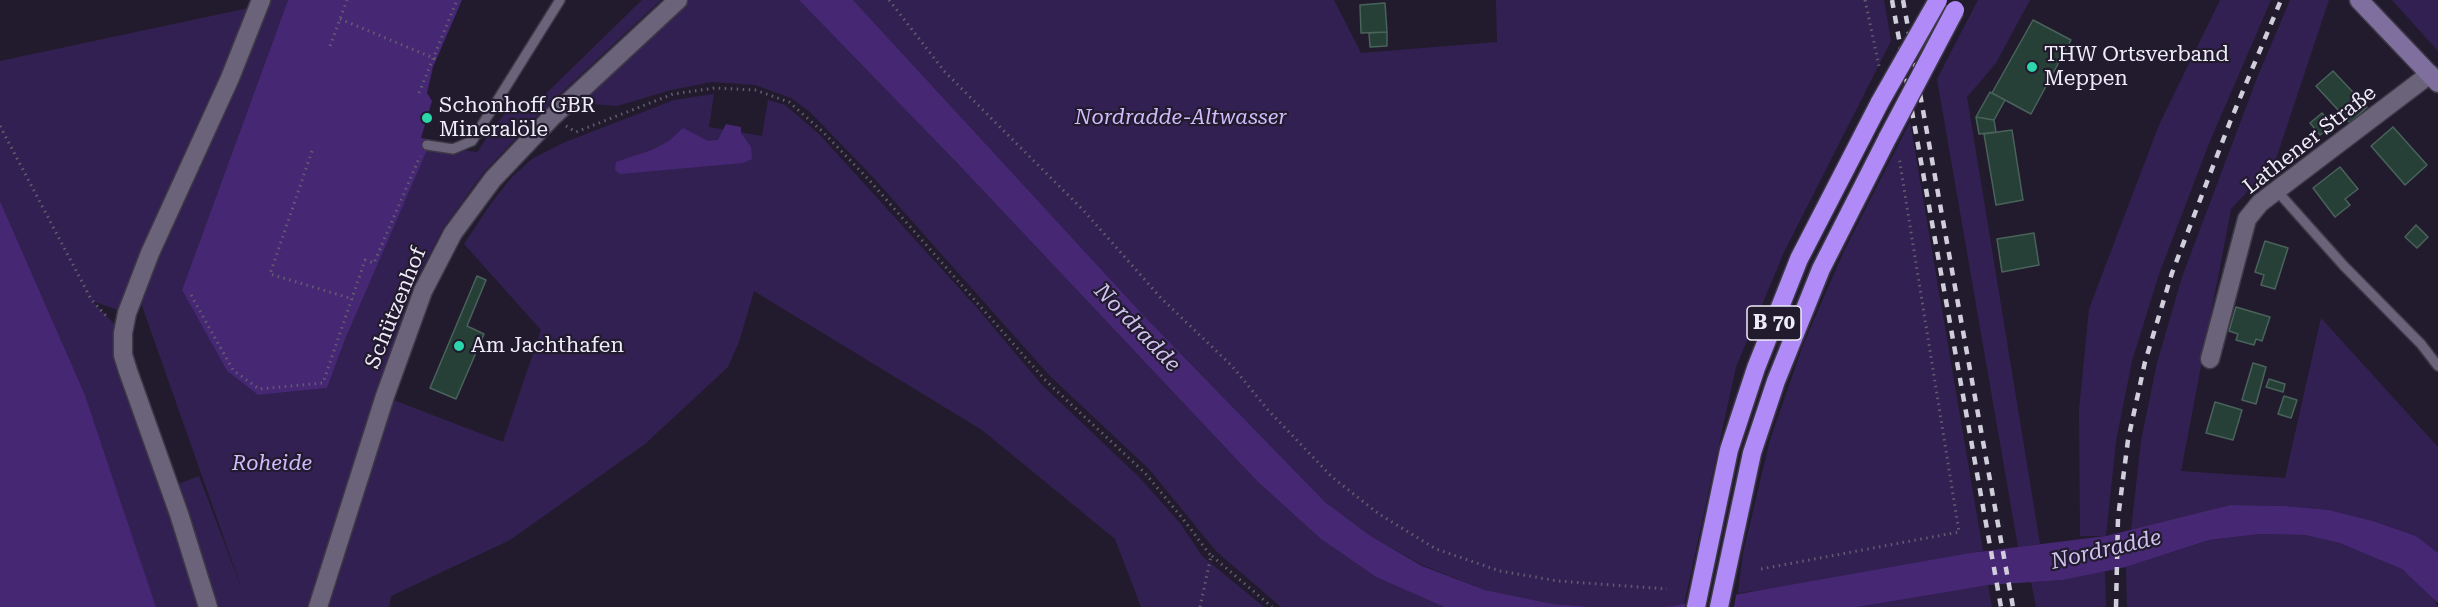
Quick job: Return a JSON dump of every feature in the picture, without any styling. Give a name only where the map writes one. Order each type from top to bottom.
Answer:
[{"type":"highway","name":"B 70","points":[[1696,607],[1729,450],[1756,368],[1799,259],[1880,102],[1938,0]]},
{"type":"highway","name":"B 70","points":[[1719,607],[1752,453],[1776,381],[1821,269],[1892,142],[1958,5]]},
{"type":"street","points":[[207,607],[179,514],[123,355],[123,333],[143,271],[230,78],[261,0]]},
{"type":"street","name":"Schützenhof","points":[[318,607],[385,396],[423,291],[453,233],[486,188],[551,118],[678,0]]},
{"type":"street","name":"Lathener Straße","points":[[2210,359],[2247,219],[2260,203],[2434,78],[2359,0]]},
{"type":"lane","points":[[425,148],[453,149],[472,141],[560,0]]},
{"type":"lane","points":[[2277,191],[2344,266],[2421,344],[2438,366]]},
{"type":"path","points":[[330,46],[347,0]]},
{"type":"path","points":[[419,93],[457,0]]},
{"type":"path","points":[[889,0],[945,72],[1084,211],[1161,298],[1232,366],[1268,410],[1332,477],[1379,514],[1436,549],[1500,571],[1558,581],[1667,589]]},
{"type":"path","points":[[1865,0],[1880,67]]},
{"type":"path","points":[[340,19],[436,59]]},
{"type":"path","points":[[551,118],[576,132],[663,97],[715,88],[755,90],[789,102],[822,131],[869,180],[1046,381],[1145,473],[1211,555],[1272,607]]},
{"type":"path","points":[[0,126],[91,299],[123,333]]},
{"type":"path","points":[[1761,569],[1959,532],[1892,142]]},
{"type":"path","points":[[191,295],[232,370],[259,389],[323,383],[365,260],[374,263],[425,148]]},
{"type":"path","points":[[312,151],[270,274],[353,298]]},
{"type":"path","points":[[1200,607],[1211,555]]},
{"type":"green space","name":"Roheide","points":[[261,0],[288,0],[182,290],[227,371],[258,395],[327,388],[346,337],[427,145],[477,152],[513,102],[526,113],[642,0],[661,0],[543,110],[484,172],[444,227],[413,286],[376,392],[310,607],[215,607],[173,486],[199,476],[244,595],[136,290],[127,313],[92,301],[123,333],[203,607],[156,607],[85,395],[0,201],[0,61],[258,6]]},
{"type":"green space","points":[[689,0],[799,0],[960,166],[1257,481],[1321,539],[1376,577],[1444,607],[1281,607],[1216,551],[1149,469],[1049,375],[872,176],[810,112],[791,98],[755,85],[712,82],[671,90],[617,106],[592,104],[590,94],[595,88]]},
{"type":"green space","name":"Nordradde-Altwasser","points":[[853,0],[1334,0],[1361,53],[1497,42],[1496,0],[1884,0],[1891,41],[1784,252],[1736,367],[1684,604],[1666,607],[1591,607],[1553,604],[1485,590],[1422,565],[1369,535],[1325,502],[1144,316]]},
{"type":"green space","points":[[1978,0],[2030,0],[1996,63],[1967,97],[2040,544],[2018,547],[1937,79]]},
{"type":"green space","points":[[2220,0],[2271,0],[2210,141],[2159,274],[2132,361],[2116,441],[2106,536],[2080,536],[2079,410],[2089,309],[2159,125]]},
{"type":"green space","points":[[2290,0],[2329,0],[2275,162],[2231,209],[2181,471],[2285,478],[2321,318],[2438,447],[2438,553],[2416,536],[2373,521],[2329,510],[2285,506],[2230,505],[2131,530],[2141,441],[2157,363],[2182,277],[2257,78]]},
{"type":"green space","points":[[2392,0],[2438,0],[2438,51],[2437,50]]},
{"type":"green space","points":[[714,94],[709,127],[762,136],[768,100],[785,105],[819,134],[978,309],[1041,384],[1139,477],[1180,523],[1202,556],[1264,607],[1141,607],[1115,539],[982,430],[754,291],[739,342],[728,367],[645,444],[510,540],[391,596],[389,607],[327,607],[393,400],[503,442],[541,330],[464,244],[492,202],[512,177],[532,159],[563,143],[674,100]]},
{"type":"green space","points":[[1910,122],[1983,551],[1795,586],[1738,593],[1743,553],[1770,440],[1803,345],[1844,251]]},
{"type":"green space","points":[[2260,534],[2305,535],[2340,543],[2376,557],[2402,569],[2431,594],[2438,607],[2127,607],[2126,567],[2209,540]]},
{"type":"green space","points":[[2105,571],[2106,607],[2036,607],[2031,582],[2063,580]]},
{"type":"green space","points":[[1988,585],[1992,607],[1857,607],[1932,593]]},
{"type":"water","points":[[288,0],[462,0],[433,67],[427,93],[432,101],[421,138],[428,139],[427,150],[346,337],[327,388],[258,395],[227,371],[182,290]]},
{"type":"water","name":"Nordradde","points":[[799,0],[853,0],[1144,316],[1325,502],[1369,535],[1422,566],[1485,590],[1553,604],[1591,607],[1444,607],[1376,577],[1321,539],[1257,481],[960,166]]},
{"type":"water","points":[[726,124],[741,127],[741,133],[751,147],[752,159],[743,163],[620,174],[615,170],[616,162],[652,150],[669,141],[683,128],[708,141],[718,140]]},
{"type":"water","points":[[0,201],[85,395],[156,607],[0,607]]},
{"type":"water","name":"Nordradde","points":[[2230,505],[2329,510],[2373,521],[2416,536],[2438,553],[2438,603],[2402,569],[2340,543],[2305,535],[2260,534],[2209,540],[2126,567],[2063,580],[1988,585],[1857,607],[1666,607],[1970,553],[2106,536]]},
{"type":"pier","points":[[1737,590],[1734,607],[1685,607],[1686,600]]},
{"type":"building","points":[[1385,3],[1387,32],[1361,33],[1360,5]]},
{"type":"building","name":"THW Ortsverband Meppen","points":[[2033,20],[2071,40],[2031,114],[1992,93]]},
{"type":"building","points":[[1387,32],[1387,46],[1370,47],[1369,33]]},
{"type":"building","points":[[2333,71],[2367,107],[2350,123],[2316,86]]},
{"type":"building","points":[[1990,92],[2005,100],[1994,120],[1976,117]]},
{"type":"building","points":[[2322,113],[2332,125],[2320,135],[2310,123]]},
{"type":"building","points":[[1976,117],[1994,120],[1996,132],[1979,134]]},
{"type":"building","points":[[2393,127],[2427,165],[2405,185],[2371,146]]},
{"type":"building","points":[[2012,130],[2023,200],[1996,205],[1984,134]]},
{"type":"building","points":[[2340,167],[2358,189],[2345,199],[2350,205],[2335,217],[2313,188]]},
{"type":"building","points":[[2416,225],[2428,237],[2417,248],[2405,237]]},
{"type":"building","points":[[2034,233],[2039,265],[2002,272],[1997,239]]},
{"type":"building","points":[[2265,241],[2288,248],[2275,289],[2261,285],[2264,275],[2255,272]]},
{"type":"building","points":[[477,276],[486,280],[467,326],[484,334],[456,399],[430,388]]},
{"type":"building","points":[[2236,307],[2270,317],[2262,341],[2256,339],[2254,345],[2236,340],[2238,334],[2229,331]]},
{"type":"building","points":[[2253,363],[2266,367],[2256,404],[2242,400]]},
{"type":"building","points":[[2269,379],[2285,384],[2283,392],[2266,387]]},
{"type":"building","points":[[2284,396],[2297,400],[2291,418],[2278,414]]},
{"type":"building","points":[[2215,402],[2242,410],[2233,440],[2206,433]]},
{"type":"railway","points":[[1892,0],[2001,607]]},
{"type":"railway","points":[[1903,0],[2013,607]]},
{"type":"railway","points":[[2116,607],[2118,518],[2128,440],[2145,362],[2172,273],[2230,122],[2281,0]]},
{"type":"place","name":"THW Ortsverband Meppen","points":[[2032,67]]},
{"type":"place","name":"Schonhoff GBR Mineralöle","points":[[427,118]]},
{"type":"place","name":"Am Jachthafen","points":[[459,346]]}]
